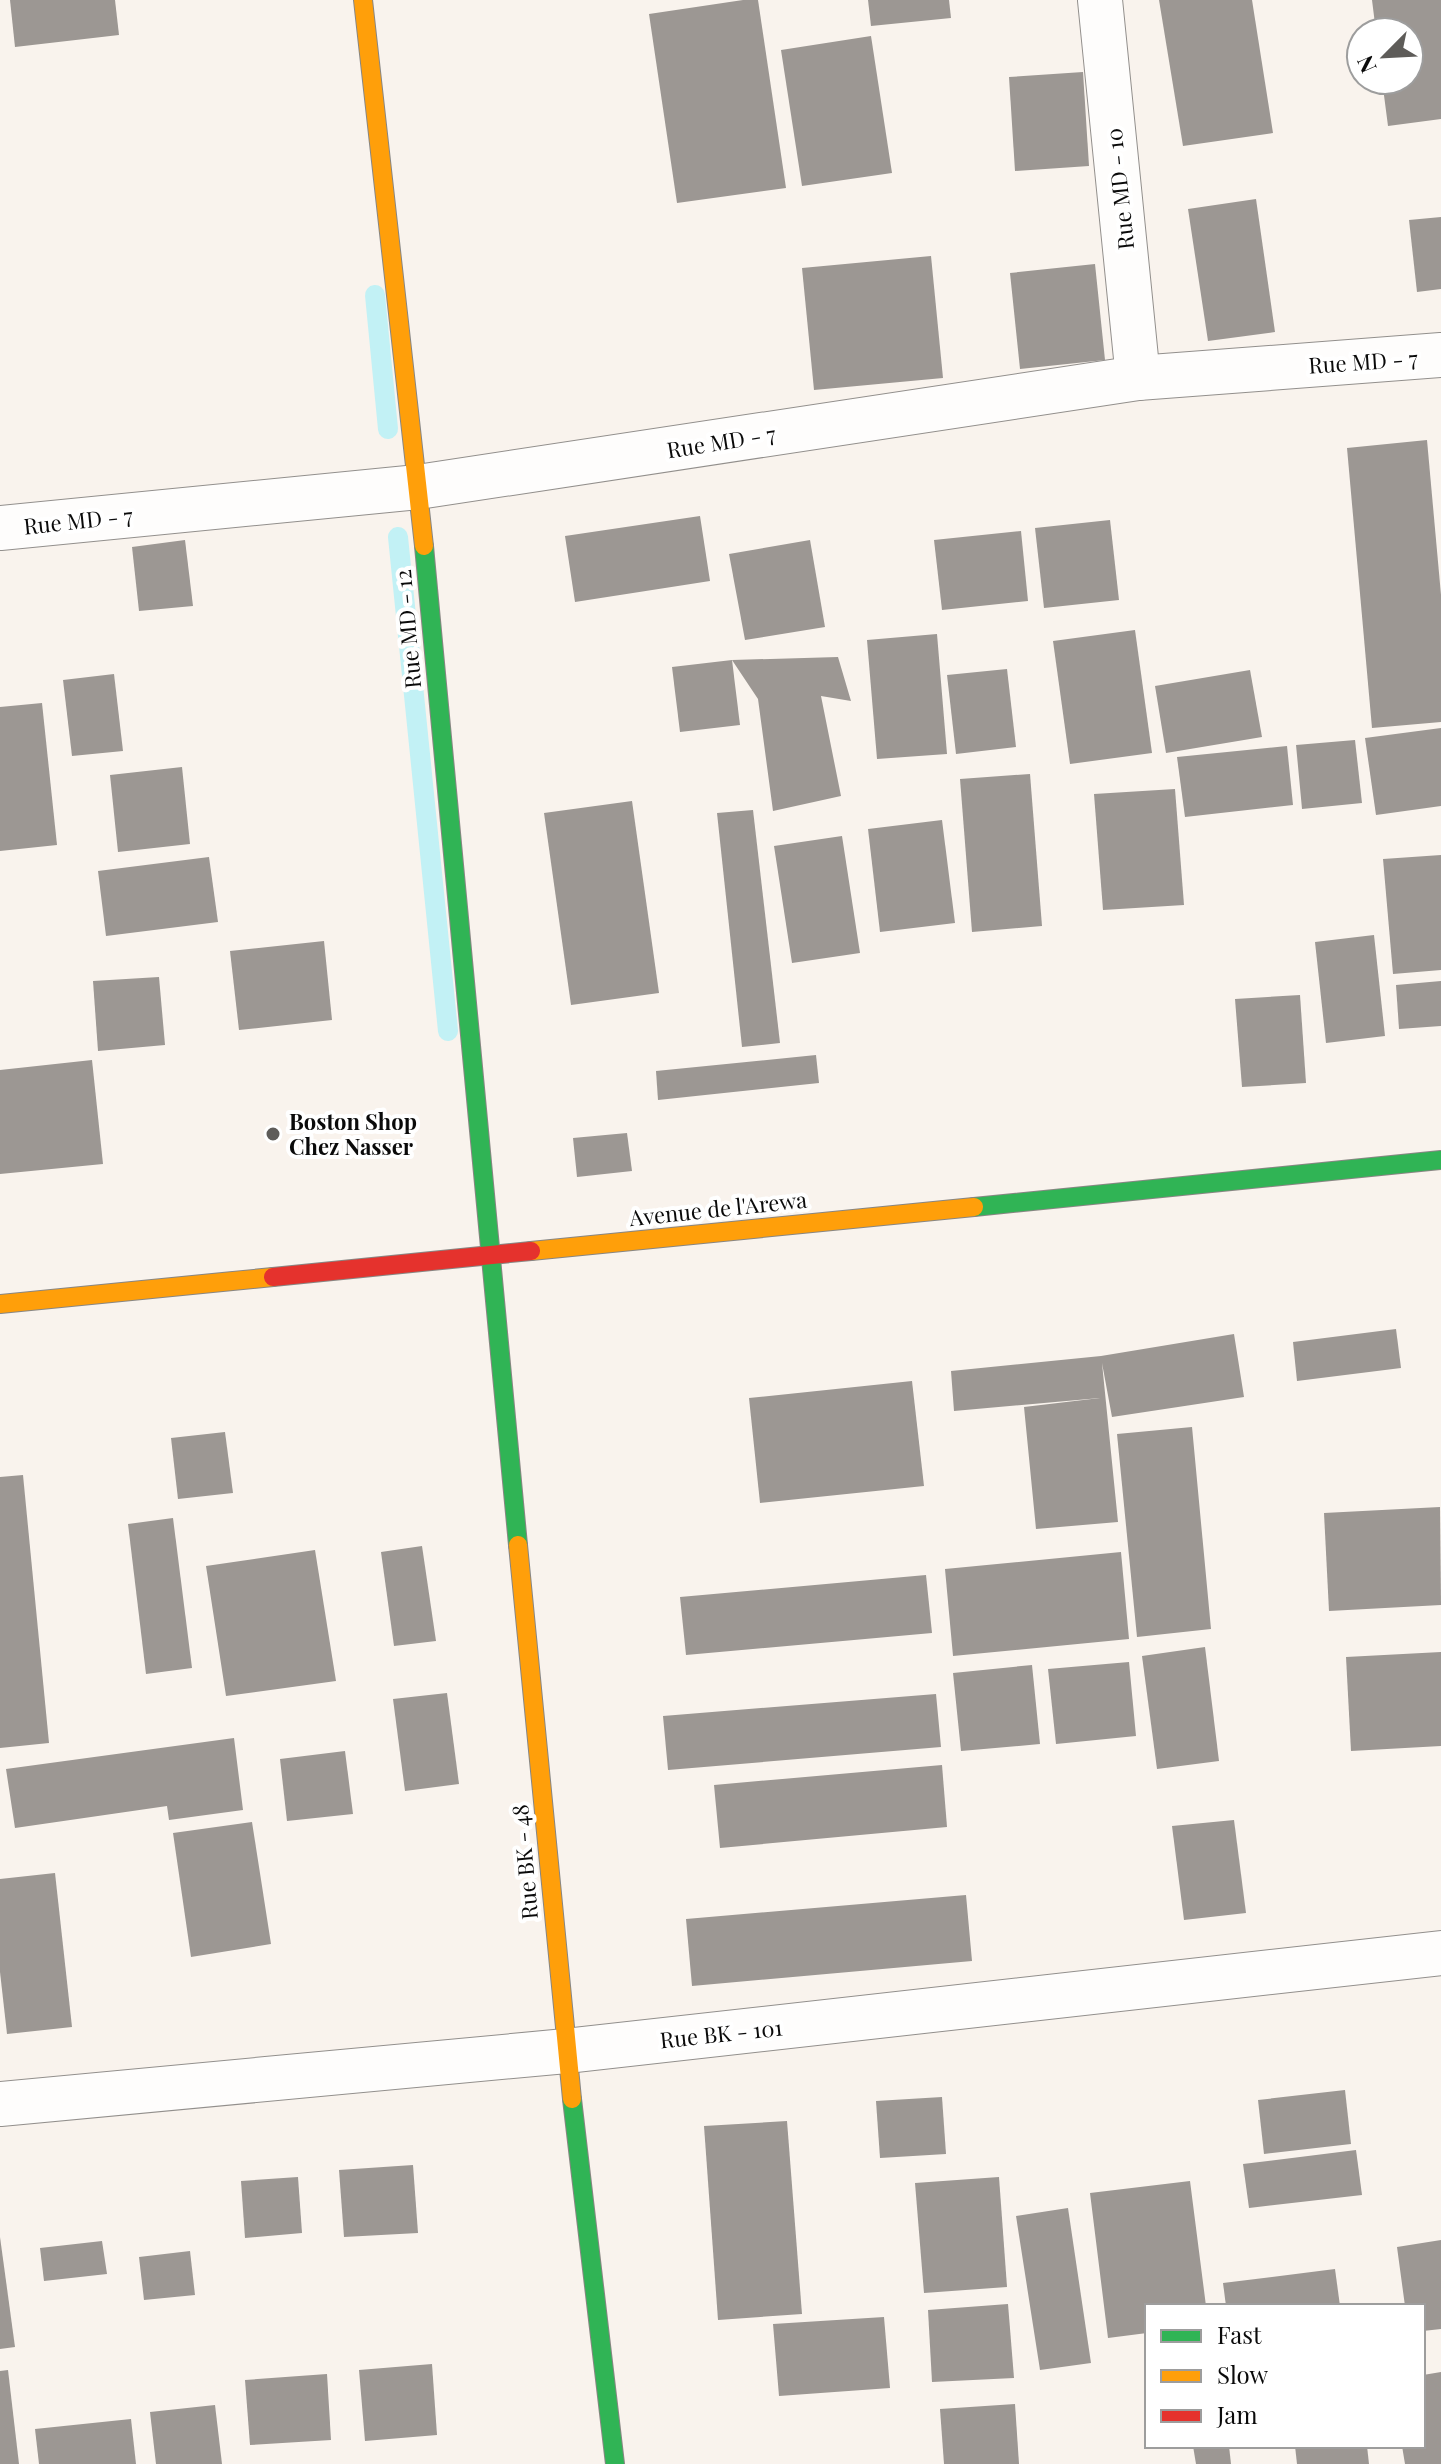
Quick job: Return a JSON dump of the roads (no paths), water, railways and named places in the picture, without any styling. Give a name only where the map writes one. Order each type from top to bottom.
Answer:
[{"type":"street","name":"Rue MD - 12","points":[[363,0],[418,487],[491,1255]]},
{"type":"street","name":"Rue MD - 10","points":[[1100,0],[1138,378]]},
{"type":"street","name":"Rue MD - 7","points":[[0,528],[418,487],[1138,378],[1441,355]]},
{"type":"street","name":"Avenue de l'Arewa","points":[[0,1304],[1441,1160]]},
{"type":"street","name":"Rue BK - 48","points":[[491,1255],[566,2051],[615,2464]]},
{"type":"street","name":"Rue BK - 101","points":[[0,2104],[566,2051],[1441,1953]]},
{"type":"waterway","points":[[375,295],[388,429]]},
{"type":"waterway","points":[[398,537],[448,1031]]},
{"type":"place","name":"Boston Shop Chez Nasser","points":[[273,1134]]}]
